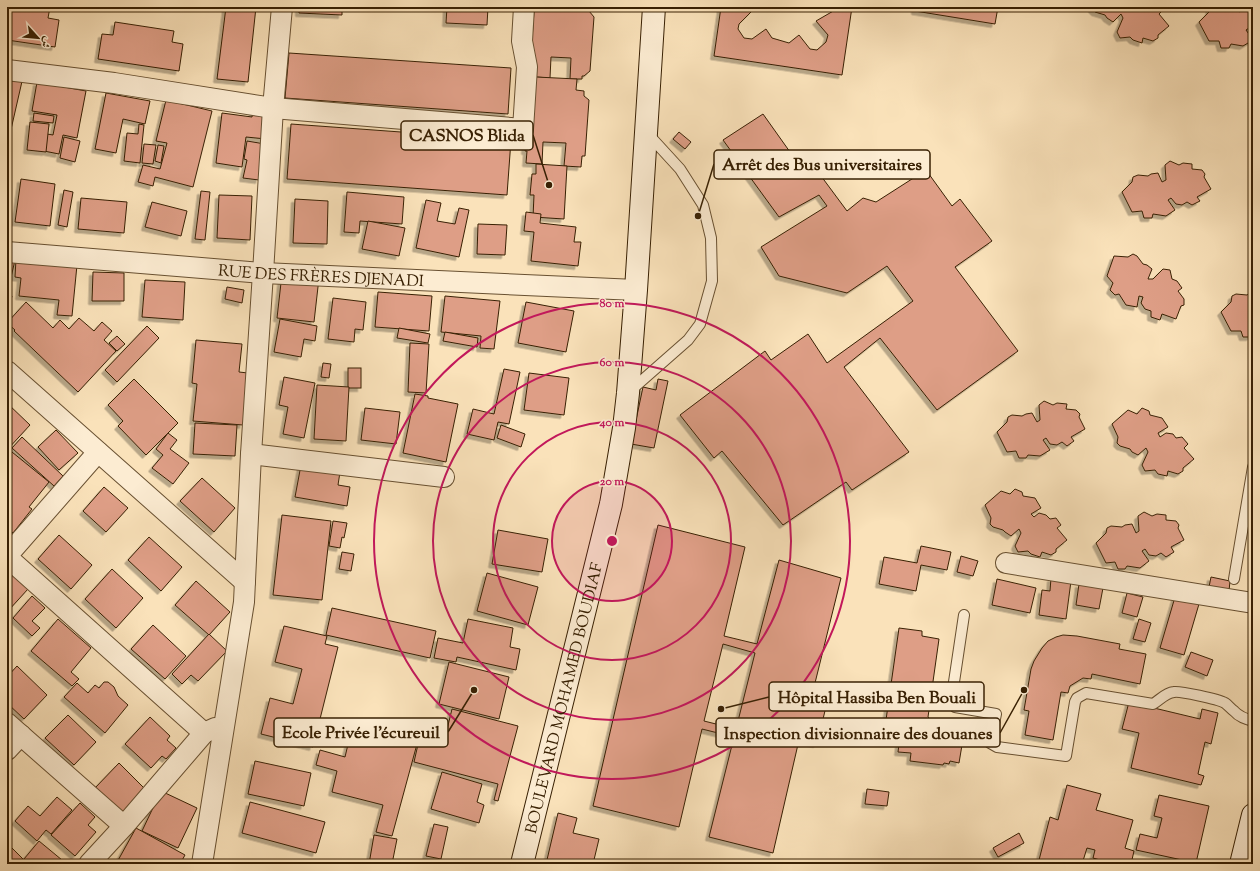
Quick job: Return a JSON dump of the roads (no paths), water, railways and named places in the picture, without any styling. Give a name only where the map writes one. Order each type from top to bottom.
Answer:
[{"type":"main road","name":"BOULEVARD MOHAMED BOUDIAF","points":[[522,864],[611,504],[624,428],[636,290],[654,7]]},
{"type":"main road","points":[[1241,864],[1253,815]]},
{"type":"street","points":[[202,864],[244,602],[273,108],[282,7]]},
{"type":"street","points":[[7,70],[114,83],[273,108],[523,129],[527,67],[522,41],[524,7]]},
{"type":"street","name":"RUE DES FRÈRES DJENADI","points":[[7,252],[263,273],[636,290]]},
{"type":"street","points":[[7,371],[245,582]]},
{"type":"street","points":[[98,452],[7,557],[204,733]]},
{"type":"street","points":[[252,454],[444,477]]},
{"type":"street","points":[[1006,564],[1253,603]]},
{"type":"street","points":[[89,864],[124,826],[204,733],[224,723]]},
{"type":"street","points":[[7,750],[14,729],[124,826]]},
{"type":"lane","points":[[628,393],[688,340],[700,324],[712,281],[711,238],[703,205],[680,169],[646,132]]},
{"type":"lane","points":[[1234,579],[1253,467]]},
{"type":"lane","points":[[964,615],[951,702],[955,707],[996,714],[990,743],[997,748],[1066,756],[1075,702],[1077,698],[1086,693],[1153,704],[1164,695],[1175,692],[1218,700],[1227,704],[1235,713],[1245,719],[1253,721]]},
{"type":"place","name":"CASNOS Blida","points":[[549,185]]},
{"type":"place","name":"Arrêt des Bus universitaires","points":[[698,216]]},
{"type":"place","name":"Ecole Privée l'écureuil","points":[[474,690]]},
{"type":"place","name":"Inspection divisionnaire des douanes","points":[[1024,690]]},
{"type":"place","name":"Hôpital Hassiba Ben Bouali","points":[[721,709]]}]
